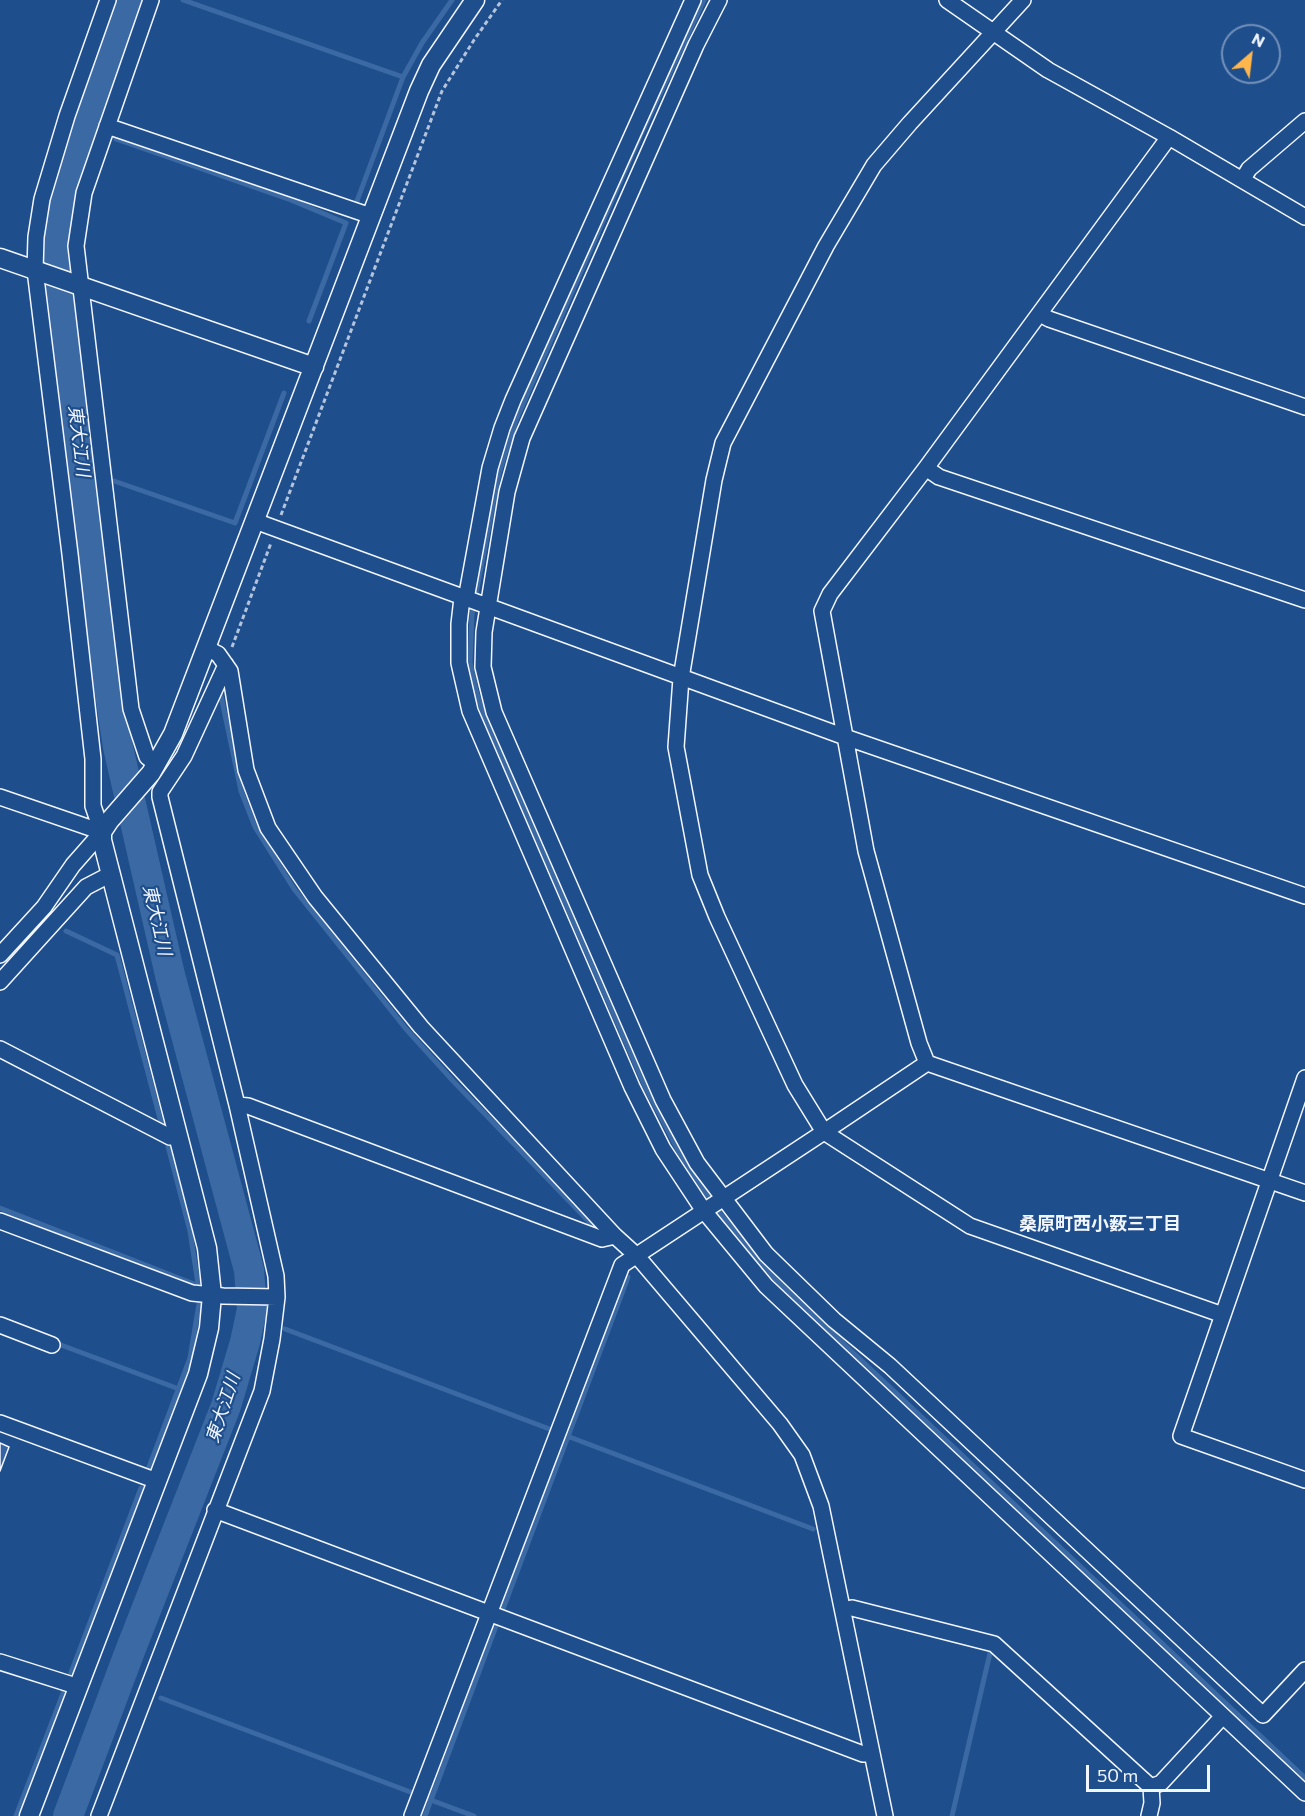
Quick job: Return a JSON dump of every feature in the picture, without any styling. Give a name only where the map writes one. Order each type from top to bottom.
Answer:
[{"type":"street","points":[[106,826],[93,807],[93,759],[36,237],[42,199],[67,116],[108,0]]},
{"type":"street","points":[[151,0],[84,193],[76,246],[131,709],[147,757],[154,769]]},
{"type":"street","points":[[0,956],[44,907],[73,865],[154,769],[173,734],[431,65],[475,0]]},
{"type":"street","points":[[693,0],[513,400],[490,468],[459,624],[459,663],[470,711],[632,1087],[663,1149],[713,1204],[834,1320],[890,1366],[1263,1715],[1305,1670]]},
{"type":"street","points":[[719,0],[692,55],[522,438],[507,492],[486,607],[483,667],[494,712],[663,1100],[697,1162],[713,1204],[766,1286],[1305,1793]]},
{"type":"street","points":[[947,0],[1047,70],[1243,179],[1305,217]]},
{"type":"street","points":[[1023,0],[874,165],[826,246],[723,443],[714,480],[681,678],[676,747],[700,875],[717,917],[795,1085],[824,1132],[970,1226],[1223,1315]]},
{"type":"street","points":[[1243,179],[1249,169],[1305,121]]},
{"type":"street","points":[[107,126],[371,216]]},
{"type":"street","points":[[927,1063],[919,1042],[866,851],[822,611],[830,594],[926,468],[1169,137]]},
{"type":"street","points":[[0,258],[314,367]]},
{"type":"street","points":[[1040,314],[1049,320],[1305,406]]},
{"type":"street","points":[[926,468],[939,477],[1305,600]]},
{"type":"street","points":[[255,521],[845,737],[1305,896]]},
{"type":"street","points":[[206,648],[218,654],[230,671],[246,770],[268,828],[315,897],[421,1027],[615,1236],[637,1256],[780,1424],[802,1455],[821,1506],[885,1816]]},
{"type":"street","points":[[99,1816],[262,1391],[272,1339],[276,1276],[237,1105],[160,797],[160,792],[184,756],[226,665]]},
{"type":"street","points":[[0,797],[106,826]]},
{"type":"street","points":[[29,1816],[198,1374],[217,1295],[179,1136],[102,840],[106,826]]},
{"type":"street","points":[[0,982],[86,887],[111,874]]},
{"type":"street","points":[[0,1049],[170,1137],[179,1136]]},
{"type":"street","points":[[412,1816],[622,1265],[927,1063]]},
{"type":"street","points":[[927,1063],[1305,1193]]},
{"type":"street","points":[[1305,1078],[1181,1436],[1305,1480]]},
{"type":"street","points":[[237,1105],[259,1110],[602,1239],[615,1236]]},
{"type":"street","points":[[0,1221],[192,1293],[273,1297]]},
{"type":"street","points":[[0,1325],[52,1345]]},
{"type":"street","points":[[0,1423],[157,1481]]},
{"type":"street","points":[[215,1510],[852,1750],[872,1754]]},
{"type":"street","points":[[843,1610],[852,1608],[994,1644],[1151,1787],[1152,1803],[1149,1816]]},
{"type":"street","points":[[0,1662],[80,1687]]},
{"type":"street","points":[[1151,1787],[1161,1783],[1223,1716]]},
{"type":"path","points":[[226,665],[442,91],[502,0]]},
{"type":"building","points":[[0,1443],[9,1447],[0,1471]]},
{"type":"waterway","name":"東大江川","points":[[68,1816],[226,1406],[252,1309],[249,1270],[170,975],[118,747],[104,654],[60,298],[57,231],[71,170],[130,0]]},
{"type":"waterway","points":[[183,0],[403,77]]},
{"type":"waterway","points":[[357,201],[403,77],[422,43],[452,0]]},
{"type":"waterway","points":[[704,0],[639,139],[516,420],[499,473],[472,615],[470,662],[485,718],[645,1086],[679,1152],[717,1210],[778,1282],[1305,1778]]},
{"type":"waterway","points":[[116,139],[291,200],[346,223],[309,321]]},
{"type":"waterway","points":[[114,481],[235,523],[284,393]]},
{"type":"waterway","points":[[221,696],[241,791],[255,827],[294,889],[406,1029],[600,1233]]},
{"type":"waterway","points":[[66,931],[117,955],[162,1126]]},
{"type":"waterway","points":[[0,1208],[198,1284],[190,1231],[168,1146]]},
{"type":"waterway","points":[[503,1609],[628,1277]]},
{"type":"waterway","points":[[148,1470],[190,1358],[199,1304]]},
{"type":"waterway","points":[[285,1329],[552,1430]]},
{"type":"waterway","points":[[61,1345],[179,1389]]},
{"type":"waterway","points":[[567,1436],[813,1529]]},
{"type":"waterway","points":[[69,1678],[141,1488]]},
{"type":"waterway","points":[[425,1816],[496,1626]]},
{"type":"waterway","points":[[952,1816],[991,1649]]},
{"type":"waterway","points":[[16,1816],[64,1691]]},
{"type":"waterway","points":[[161,1698],[413,1793]]},
{"type":"waterway","points":[[428,1799],[474,1816]]},
{"type":"district","name":"桑原町西小薮三丁目","points":[[1100,1224]]}]
